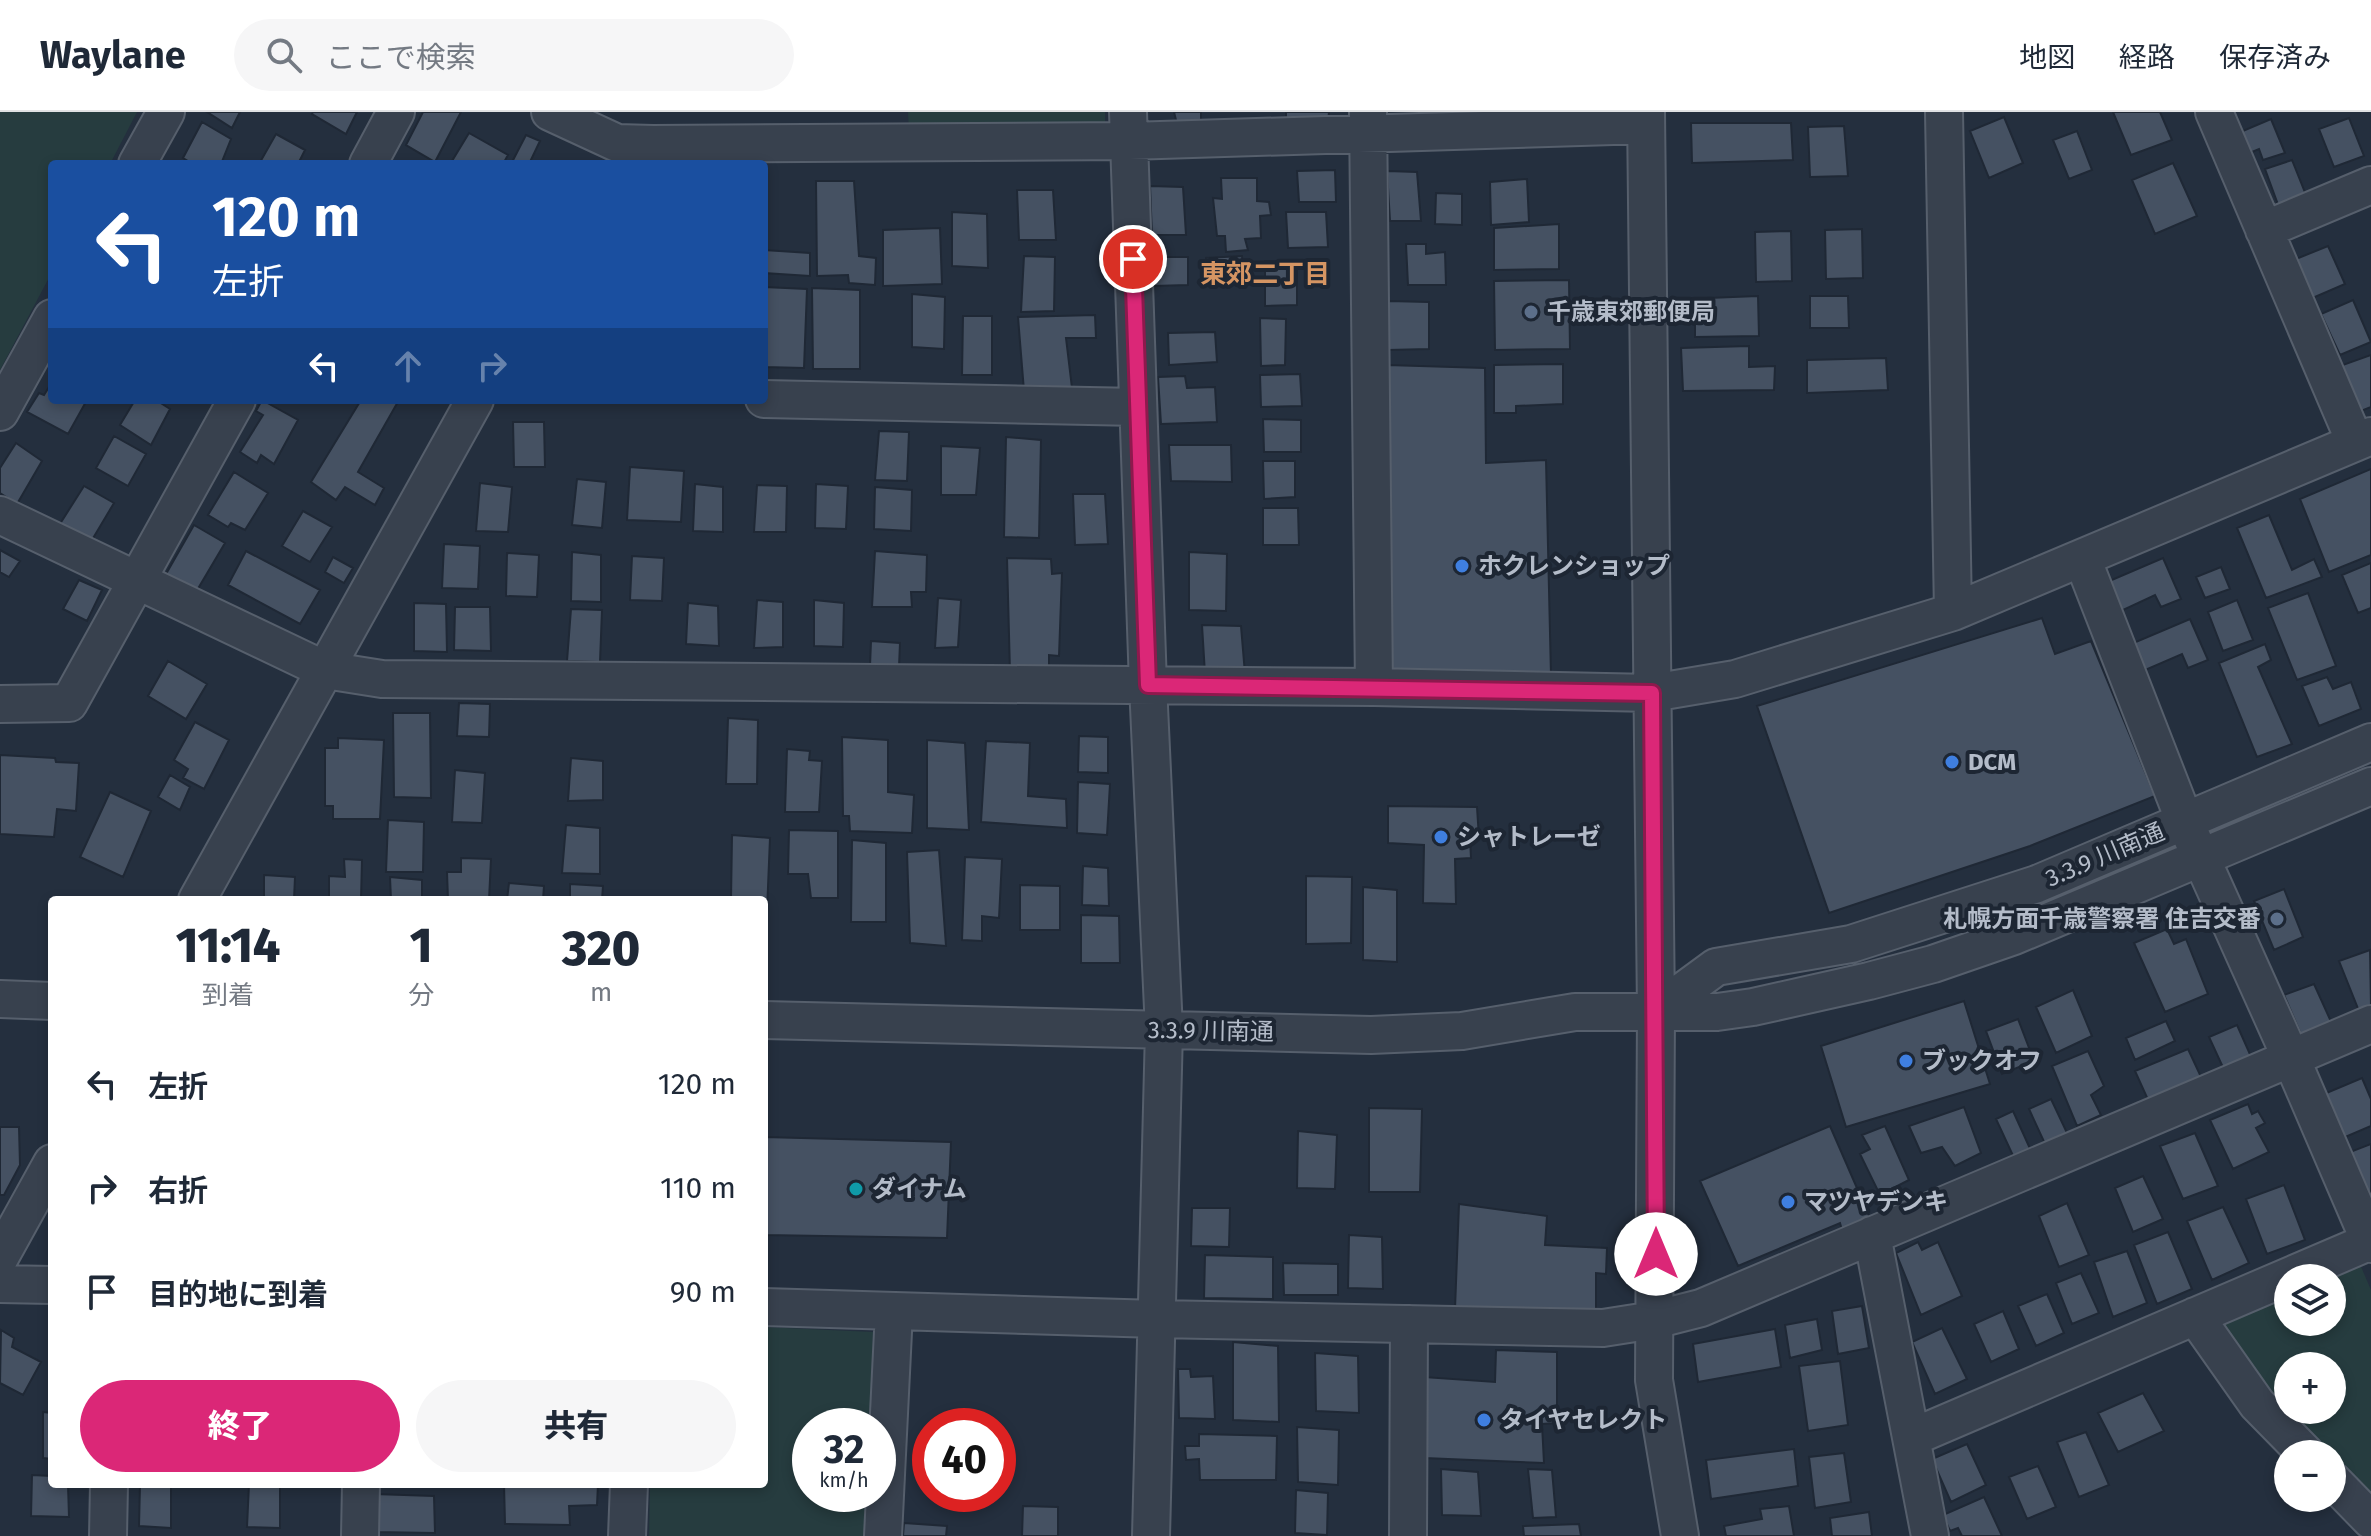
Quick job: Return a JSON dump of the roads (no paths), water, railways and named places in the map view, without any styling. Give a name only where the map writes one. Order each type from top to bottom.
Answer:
[{"type":"street","points":[[139,160],[166,112]]},
{"type":"street","points":[[370,160],[396,112]]},
{"type":"street","points":[[550,112],[611,154],[894,127],[1646,118],[1656,1011],[1654,1380],[1680,1536]]},
{"type":"street","points":[[611,154],[634,112]]},
{"type":"street","points":[[0,515],[325,670],[382,679],[1374,687],[1652,693],[1735,679],[1953,612],[2363,439],[2264,230],[2214,112]]},
{"type":"street","points":[[1945,113],[1953,612]]},
{"type":"street","points":[[1368,123],[1374,687]]},
{"type":"street","points":[[1129,126],[1148,685],[1164,1030],[1151,1536]]},
{"type":"street","points":[[2264,230],[2371,185]]},
{"type":"street","points":[[0,412],[48,325]]},
{"type":"street","points":[[768,399],[1138,407]]},
{"type":"street","points":[[0,704],[69,703],[235,404]]},
{"type":"street","points":[[199,896],[473,404]]},
{"type":"street","points":[[1913,1437],[2371,1243],[2185,822],[2082,558]]},
{"type":"street","name":"3.3.9 川南通","points":[[1656,1011],[1716,967],[1851,944],[2037,884],[2371,742]]},
{"type":"street","name":"3.3.9 川南通","points":[[768,1020],[1371,1035],[1462,1031],[1575,1012],[1717,1012],[1753,1007],[1933,964],[2014,936],[2371,786]]},
{"type":"street","points":[[0,999],[48,1001]]},
{"type":"street","points":[[768,1307],[1603,1328],[1654,1320],[1701,1308],[2371,1024]]},
{"type":"street","points":[[0,1257],[48,1170]]},
{"type":"street","points":[[1872,1235],[1930,1536]]},
{"type":"street","points":[[0,1284],[48,1285]]},
{"type":"street","points":[[883,1536],[894,1311]]},
{"type":"street","points":[[2195,1316],[2257,1404],[2292,1440]]},
{"type":"street","points":[[1408,1536],[1409,1324]]},
{"type":"street","points":[[108,1536],[109,1488]]},
{"type":"street","points":[[360,1536],[361,1488]]},
{"type":"street","points":[[627,1536],[629,1488]]},
{"type":"street","points":[[2346,1494],[2371,1520]]},
{"type":"place","name":"千歳東郊郵便局","points":[[1531,312]]},
{"type":"place","name":"ホクレンショップ","points":[[1462,566]]},
{"type":"place","name":"DCM","points":[[1952,762]]},
{"type":"place","name":"シャトレーゼ","points":[[1441,837]]},
{"type":"place","name":"札幌方面千歳警察署 住吉交番","points":[[2277,919]]},
{"type":"place","name":"ブックオフ","points":[[1906,1061]]},
{"type":"place","name":"ダイナム","points":[[856,1189]]},
{"type":"place","name":"マツヤデンキ","points":[[1788,1202]]},
{"type":"place","name":"タイヤセレクト","points":[[1484,1420]]},
{"type":"district","name":"東郊二丁目","points":[[1265,274]]}]
